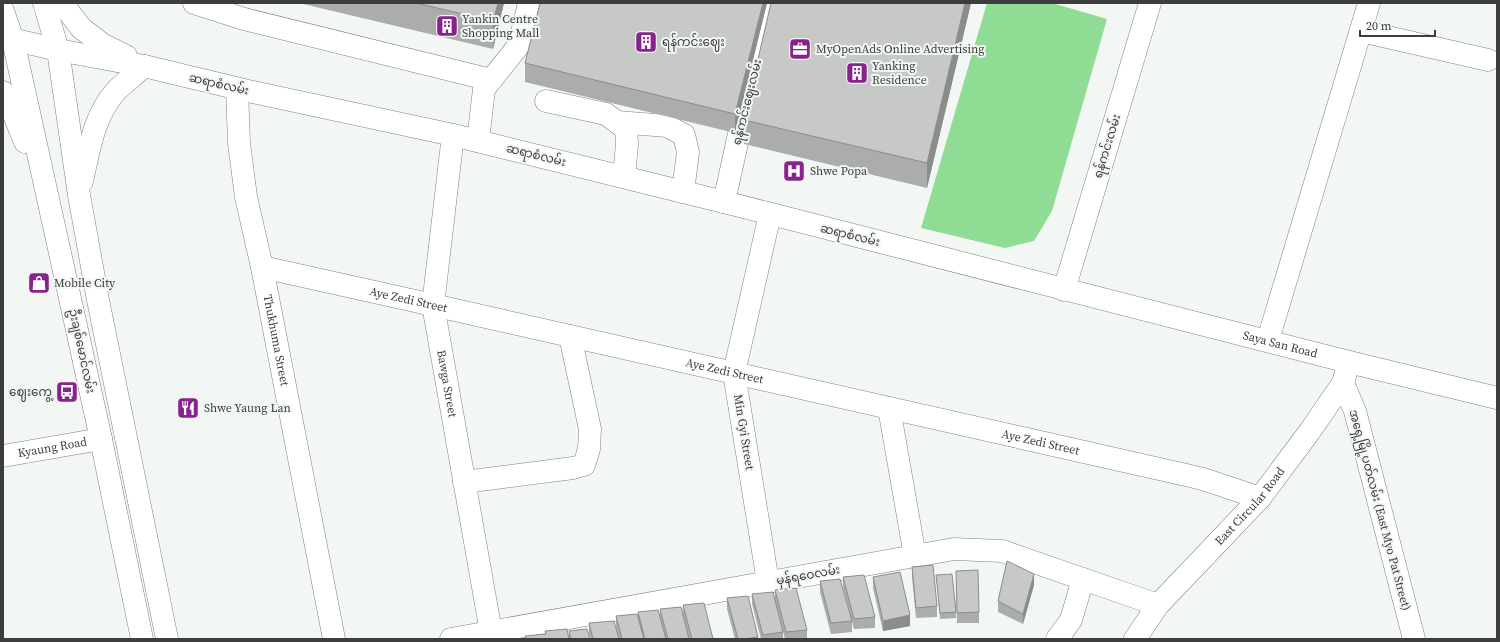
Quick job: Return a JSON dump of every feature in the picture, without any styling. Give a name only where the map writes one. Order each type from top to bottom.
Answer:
[{"type":"street","points":[[44,3],[58,50],[79,195],[98,300],[167,639]]},
{"type":"street","points":[[62,3],[81,28],[102,44],[144,66],[116,92],[101,114],[91,140],[79,195]]},
{"type":"street","points":[[194,3],[244,19],[491,80]]},
{"type":"street","points":[[478,141],[484,89],[519,45],[529,3]]},
{"type":"street","name":"ရန်ကင်းဈေးလမ်း","points":[[724,202],[771,3]]},
{"type":"street","name":"ရန်ကင်းလမ်း","points":[[1064,290],[1150,3]]},
{"type":"street","points":[[1268,340],[1369,3]]},
{"type":"street","name":"ဦးချစ်မောင်လမ်း","points":[[3,12],[8,39],[49,204],[101,439],[142,639]]},
{"type":"street","points":[[1361,31],[1488,60]]},
{"type":"street","name":"ဆရာစံလမ်း","points":[[8,39],[144,66],[237,89],[453,135],[724,202],[1064,290]]},
{"type":"street","name":"Thukhuma Street","points":[[237,89],[239,142],[246,197],[262,267],[334,639]]},
{"type":"street","points":[[3,92],[22,134],[32,167],[49,204]]},
{"type":"street","points":[[546,101],[606,114],[626,129],[627,144],[624,177]]},
{"type":"street","points":[[617,122],[667,126],[684,134],[688,152],[683,192]]},
{"type":"street","name":"Bawga Street","points":[[453,135],[433,305],[491,632]]},
{"type":"street","name":"Min Gyi Street","points":[[768,582],[734,373],[770,214]]},
{"type":"street","name":"Aye Zedi Street","points":[[262,267],[1186,475],[1260,498]]},
{"type":"street","name":"Saya San Road","points":[[1064,290],[1497,398]]},
{"type":"street","points":[[464,482],[573,468],[584,465],[589,449],[590,429],[570,336]]},
{"type":"street","name":"East Circular Road","points":[[1135,639],[1158,605],[1260,498],[1310,431],[1343,383],[1349,362]]},
{"type":"street","name":"အရှေ့မြို့ပတ်လမ်း (East Myo Pat Street)","points":[[1343,383],[1355,411],[1414,639]]},
{"type":"street","points":[[889,408],[915,556]]},
{"type":"street","name":"Kyaung Road","points":[[3,456],[101,439]]},
{"type":"street","name":"မှန်ရဝေလမ်း","points":[[451,639],[954,549],[1002,551],[1158,605]]},
{"type":"street","points":[[1057,639],[1071,620],[1083,579]]},
{"type":"green space","points":[[987,3],[1052,3],[1107,19],[1052,211],[1034,241],[1005,248],[921,228]]},
{"type":"building","points":[[416,3],[498,3],[493,21]]},
{"type":"building","name":"ရန်ကင်းဈေး","points":[[540,3],[763,3],[735,114],[525,63]]},
{"type":"building","name":"Yanking Residence","points":[[771,3],[965,3],[927,163],[744,120]]},
{"type":"building","points":[[1007,561],[1034,574],[1023,614],[998,601]]},
{"type":"building","points":[[933,565],[937,606],[916,608],[912,567]]},
{"type":"building","points":[[978,570],[979,612],[957,613],[956,571]]},
{"type":"building","points":[[900,572],[910,615],[883,621],[873,577]]},
{"type":"building","points":[[952,574],[956,612],[940,613],[936,575]]},
{"type":"building","points":[[864,575],[875,617],[854,619],[843,577]]},
{"type":"building","points":[[840,579],[852,621],[831,623],[820,581]]},
{"type":"building","points":[[796,588],[807,630],[786,632],[775,590]]},
{"type":"building","points":[[773,592],[783,632],[763,635],[752,594]]},
{"type":"building","points":[[748,596],[758,637],[738,639],[727,598]]},
{"type":"building","points":[[704,603],[713,639],[692,639],[683,605]]},
{"type":"building","points":[[681,607],[689,639],[668,639],[660,609]]},
{"type":"building","points":[[658,610],[666,639],[645,639],[638,612]]},
{"type":"building","points":[[637,614],[644,639],[622,639],[616,616]]},
{"type":"building","points":[[614,621],[619,639],[593,639],[589,623]]},
{"type":"building","points":[[567,629],[569,639],[526,639],[525,636],[546,634],[545,631]]},
{"type":"building","points":[[587,629],[590,639],[571,639],[569,631]]},
{"type":"place","name":"Yankin Centre Shopping Mall","points":[[447,26]]},
{"type":"place","name":"ရန်ကင်းဈေး","points":[[646,42]]},
{"type":"place","name":"MyOpenAds Online Advertising","points":[[800,49]]},
{"type":"place","name":"Yanking Residence","points":[[857,73]]},
{"type":"place","name":"Shwe Popa","points":[[794,171]]},
{"type":"place","name":"Mobile City","points":[[39,283]]},
{"type":"place","name":"ဈေးကွေ့","points":[[67,392]]},
{"type":"place","name":"Shwe Yaung Lan","points":[[188,408]]}]
